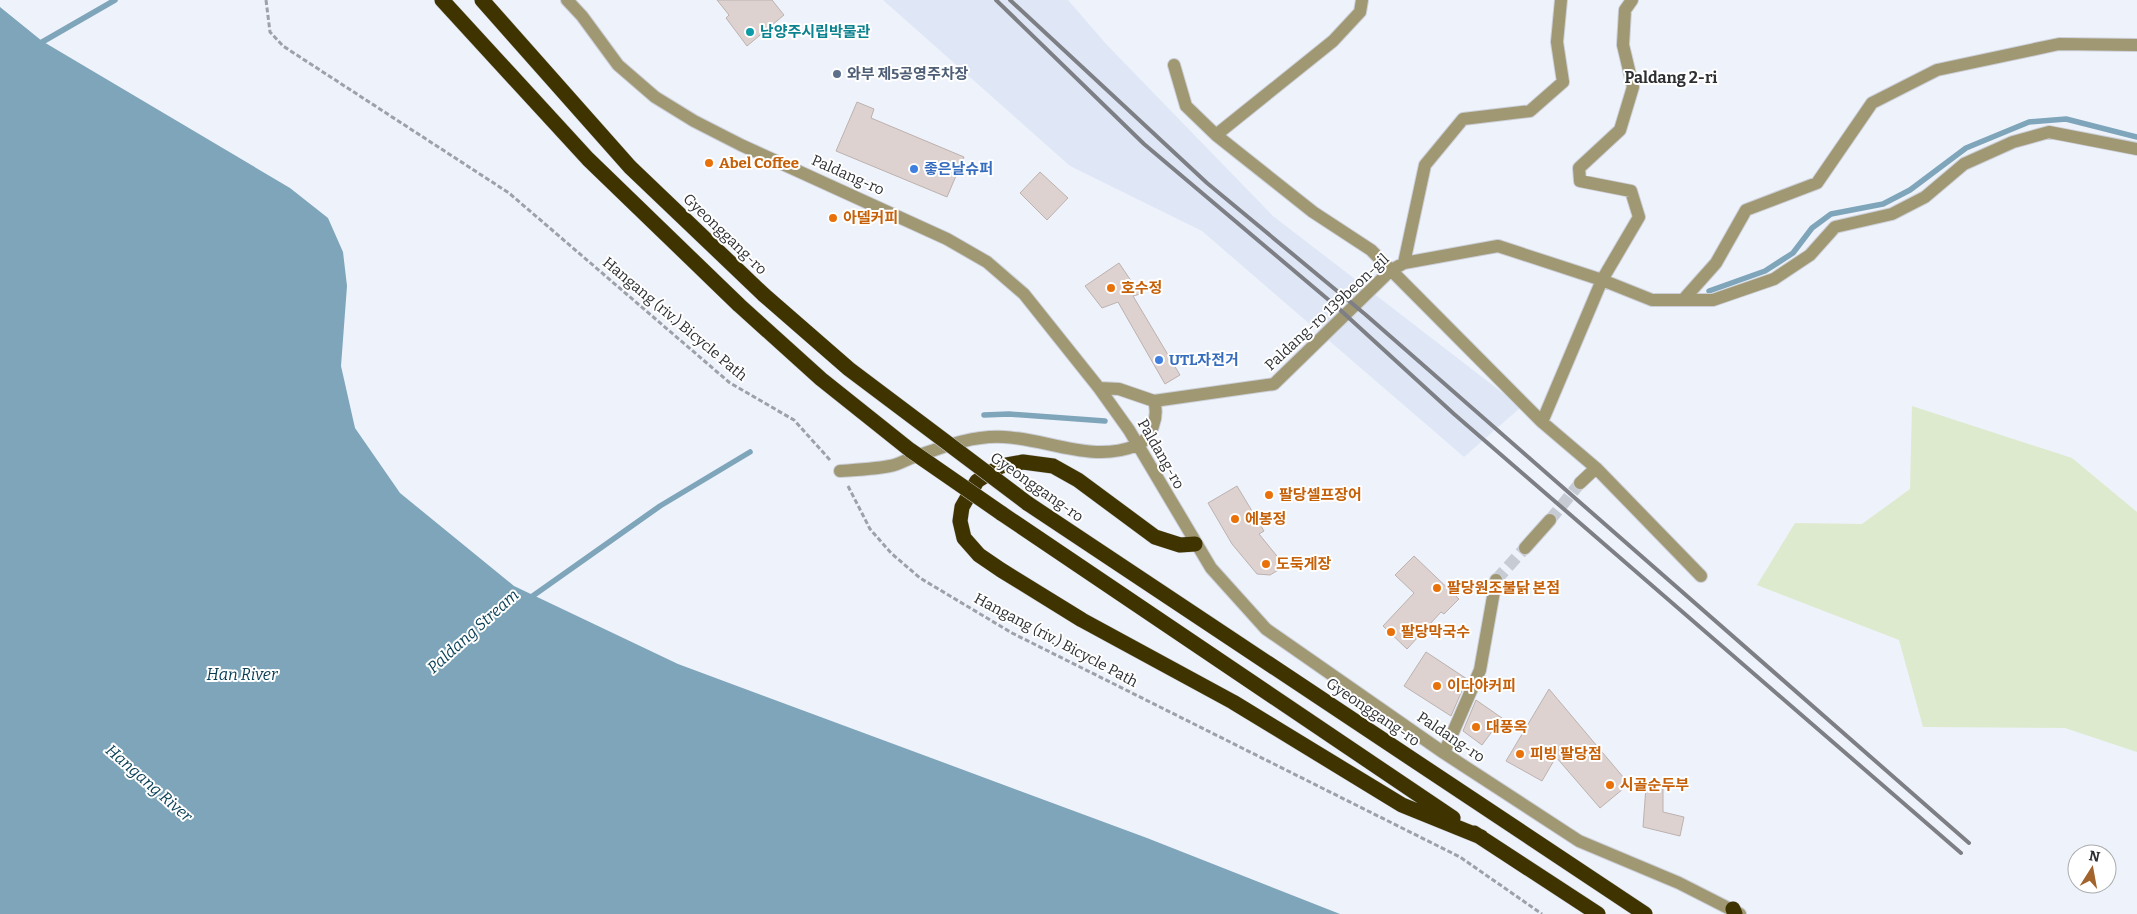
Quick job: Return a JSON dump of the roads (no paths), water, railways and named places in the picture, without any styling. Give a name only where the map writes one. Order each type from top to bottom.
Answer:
[{"type":"highway","points":[[442,0],[588,159],[739,305],[821,379],[858,409],[910,450],[1481,837],[1598,914]]},
{"type":"highway","name":"Gyeonggang-ro","points":[[482,0],[630,167],[764,296],[849,369],[1028,502],[1645,914]]},
{"type":"highway","points":[[1195,544],[1180,545],[1155,537],[1078,480],[1054,466],[1023,462],[1001,466],[977,481],[962,507],[960,521],[964,538],[979,555],[1082,620],[1233,702],[1402,805],[1481,837]]},
{"type":"street","name":"Paldang-ro","points":[[567,0],[582,16],[618,65],[655,97],[694,121],[741,145],[922,226],[986,262],[1024,294],[1099,388],[1129,430],[1211,568],[1266,629],[1444,753],[1579,841],[1679,883],[1736,912]]},
{"type":"street","points":[[1216,135],[1333,41],[1360,12],[1362,0]]},
{"type":"street","name":"Paldang-ro 139beon-gil","points":[[1404,263],[1425,165],[1463,119],[1530,111],[1562,82],[1558,42],[1560,0]]},
{"type":"street","points":[[1542,422],[1602,280],[1639,217],[1631,192],[1580,181],[1579,168],[1620,130],[1633,87],[1623,45],[1625,10],[1632,0]]},
{"type":"street","points":[[1683,300],[1716,263],[1746,210],[1817,183],[1872,103],[1937,70],[2059,44],[2137,45]]},
{"type":"street","points":[[1174,65],[1186,106],[1216,135],[1314,212],[1371,250],[1542,422],[1596,468],[1701,576]]},
{"type":"street","name":"Paldang-ro 139beon-gil","points":[[1154,401],[1274,384],[1390,271],[1404,263],[1498,246],[1602,280],[1652,300],[1713,300],[1774,279],[1810,255],[1835,227],[1892,214],[1925,197],[1964,164],[2013,142],[2049,132],[2137,149]]},
{"type":"street","points":[[840,471],[891,466],[974,439],[1001,436],[1028,439],[1099,453],[1137,446],[1151,430],[1156,419],[1157,409],[1154,401],[1119,389],[1099,388]]},
{"type":"street","points":[[1580,483],[1596,468]]},
{"type":"street","points":[[1525,548],[1550,520]]},
{"type":"street","points":[[1444,753],[1480,670],[1496,580]]},
{"type":"water","name":"Han River","points":[[0,7],[42,41],[290,188],[328,218],[343,252],[347,286],[341,366],[355,428],[400,493],[514,586],[678,664],[1147,838],[1340,914],[0,914]]},
{"type":"waterway","points":[[37,45],[115,0]]},
{"type":"waterway","name":"Paldang Stream","points":[[1709,291],[1765,271],[1793,253],[1812,228],[1831,214],[1883,204],[1910,190],[1966,148],[2029,122],[2066,119],[2137,137]]},
{"type":"waterway","name":"Paldang Stream","points":[[984,415],[1009,414],[1105,421]]},
{"type":"waterway","name":"Paldang Stream","points":[[527,600],[660,506],[750,452]]},
{"type":"tunnel","points":[[1550,520],[1580,483]]},
{"type":"tunnel","points":[[1496,580],[1525,548]]},
{"type":"railway","points":[[996,0],[1144,144],[1337,307],[1454,414],[1961,853]]},
{"type":"railway","points":[[1010,0],[1207,183],[1366,315],[1969,843]]},
{"type":"place","name":"남양주시립박물관","points":[[750,32]]},
{"type":"place","name":"와부 제5공영주차장","points":[[837,74]]},
{"type":"place","name":"Abel Coffee","points":[[709,163]]},
{"type":"place","name":"좋은날슈퍼","points":[[914,169]]},
{"type":"place","name":"아델커피","points":[[833,218]]},
{"type":"place","name":"호수정","points":[[1111,288]]},
{"type":"place","name":"UTL자전거","points":[[1159,360]]},
{"type":"place","name":"팔당셀프장어","points":[[1269,495]]},
{"type":"place","name":"에봉정","points":[[1235,519]]},
{"type":"place","name":"도둑게장","points":[[1266,564]]},
{"type":"place","name":"팔당원조불닭 본점","points":[[1437,588]]},
{"type":"place","name":"팔당막국수","points":[[1391,632]]},
{"type":"place","name":"이다야커피","points":[[1437,686]]},
{"type":"place","name":"대풍옥","points":[[1476,727]]},
{"type":"place","name":"피빙 팔당점","points":[[1520,754]]},
{"type":"place","name":"시골순두부","points":[[1610,785]]},
{"type":"district","name":"Paldang 2-ri","points":[[1671,77]]},
{"type":"water label","name":"Hangang River","points":[[149,783]]}]
